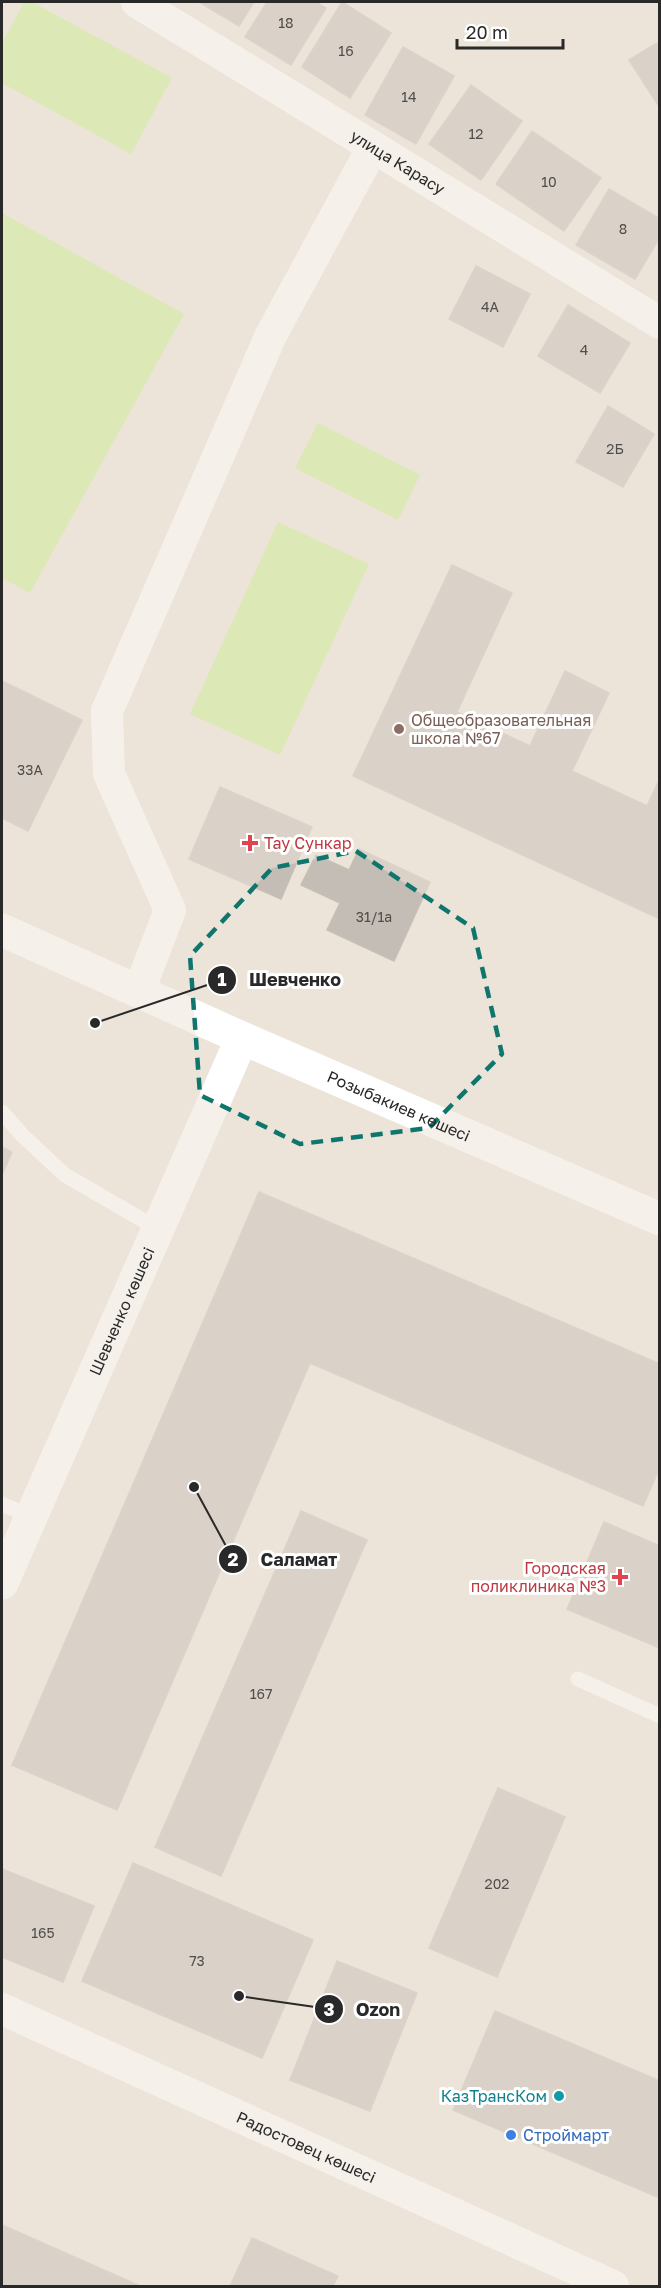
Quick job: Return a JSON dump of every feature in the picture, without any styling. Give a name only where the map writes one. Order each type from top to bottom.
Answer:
[{"type":"main road","name":"Розыбакиев көшесі","points":[[2,930],[242,1038],[660,1220]]},
{"type":"main road","name":"Шевченко көшесі","points":[[2,1583],[242,1038]]},
{"type":"street","name":"улица Карасу","points":[[138,2],[660,323]]},
{"type":"street","points":[[139,992],[170,910],[109,774],[107,711],[271,335],[373,147]]},
{"type":"street","name":"Радостовец көшесі","points":[[2,2009],[613,2286]]},
{"type":"lane","points":[[2,1112],[65,1175],[158,1229]]},
{"type":"lane","points":[[2,1504],[31,1517]]},
{"type":"lane","points":[[578,1680],[660,1716]]},
{"type":"highlighted area","points":[[356,851],[473,928],[502,1054],[429,1128],[300,1144],[200,1095],[190,956],[272,868]]},
{"type":"green space","points":[[24,2],[32,2],[172,78],[131,154],[2,83],[2,43]]},
{"type":"green space","points":[[2,213],[184,314],[30,593],[2,578]]},
{"type":"green space","points":[[318,423],[420,475],[398,520],[295,468]]},
{"type":"green space","points":[[278,522],[369,564],[280,755],[190,714]]},
{"type":"building","points":[[199,2],[254,2],[239,26]]},
{"type":"building","points":[[267,2],[316,2],[326,8],[291,65],[245,37]]},
{"type":"building","points":[[342,2],[391,33],[350,98],[302,67]]},
{"type":"building","points":[[660,41],[660,108],[629,60]]},
{"type":"building","points":[[403,47],[454,76],[416,144],[365,115]]},
{"type":"building","points":[[471,85],[522,121],[481,180],[429,144]]},
{"type":"building","points":[[532,131],[601,178],[564,231],[496,184]]},
{"type":"building","points":[[609,189],[660,219],[660,237],[635,279],[576,245]]},
{"type":"building","points":[[476,266],[530,294],[503,347],[449,319]]},
{"type":"building","points":[[568,305],[630,343],[600,393],[538,356]]},
{"type":"building","points":[[608,406],[654,434],[623,487],[576,462]]},
{"type":"building","points":[[452,565],[512,593],[457,712],[530,746],[565,671],[609,693],[572,771],[647,806],[660,778],[660,919],[353,776]]},
{"type":"building","points":[[2,681],[82,720],[28,831],[2,818]]},
{"type":"building","name":"Тау Сункар","points":[[220,787],[312,827],[281,899],[189,859]]},
{"type":"building","points":[[359,849],[430,882],[394,961],[327,930],[340,903],[301,885],[316,855],[349,870]]},
{"type":"building","points":[[2,1147],[12,1152],[2,1175]]},
{"type":"building","points":[[259,1192],[660,1364],[660,1467],[643,1506],[310,1363],[117,1810],[12,1765]]},
{"type":"building","points":[[301,1511],[367,1540],[221,1876],[155,1847]]},
{"type":"building","name":"Городская поликлиника №3","points":[[604,1522],[660,1546],[660,1648],[567,1609]]},
{"type":"building","points":[[498,1788],[565,1817],[497,1977],[429,1948]]},
{"type":"building","points":[[133,1863],[313,1940],[262,2058],[82,1981]]},
{"type":"building","points":[[2,1869],[94,1906],[63,1982],[2,1957]]},
{"type":"building","points":[[337,1961],[417,1993],[370,2111],[290,2080]]},
{"type":"building","name":"КазТрансКом","points":[[495,2011],[660,2081],[660,2198],[453,2110]]},
{"type":"building","points":[[2,2225],[140,2286],[2,2286]]},
{"type":"building","points":[[252,2238],[338,2276],[333,2286],[230,2286]]},
{"type":"place","name":"Общеобразовательная школа №67","points":[[399,729]]},
{"type":"place","name":"Тау Сункар","points":[[250,843]]},
{"type":"place","name":"Шевченко","points":[[95,1023]]},
{"type":"place","name":"Саламат","points":[[194,1487]]},
{"type":"place","name":"Городская поликлиника №3","points":[[620,1577]]},
{"type":"place","name":"Ozon","points":[[239,1996]]},
{"type":"place","name":"КазТрансКом","points":[[559,2096]]},
{"type":"place","name":"Строймарт","points":[[511,2135]]}]
